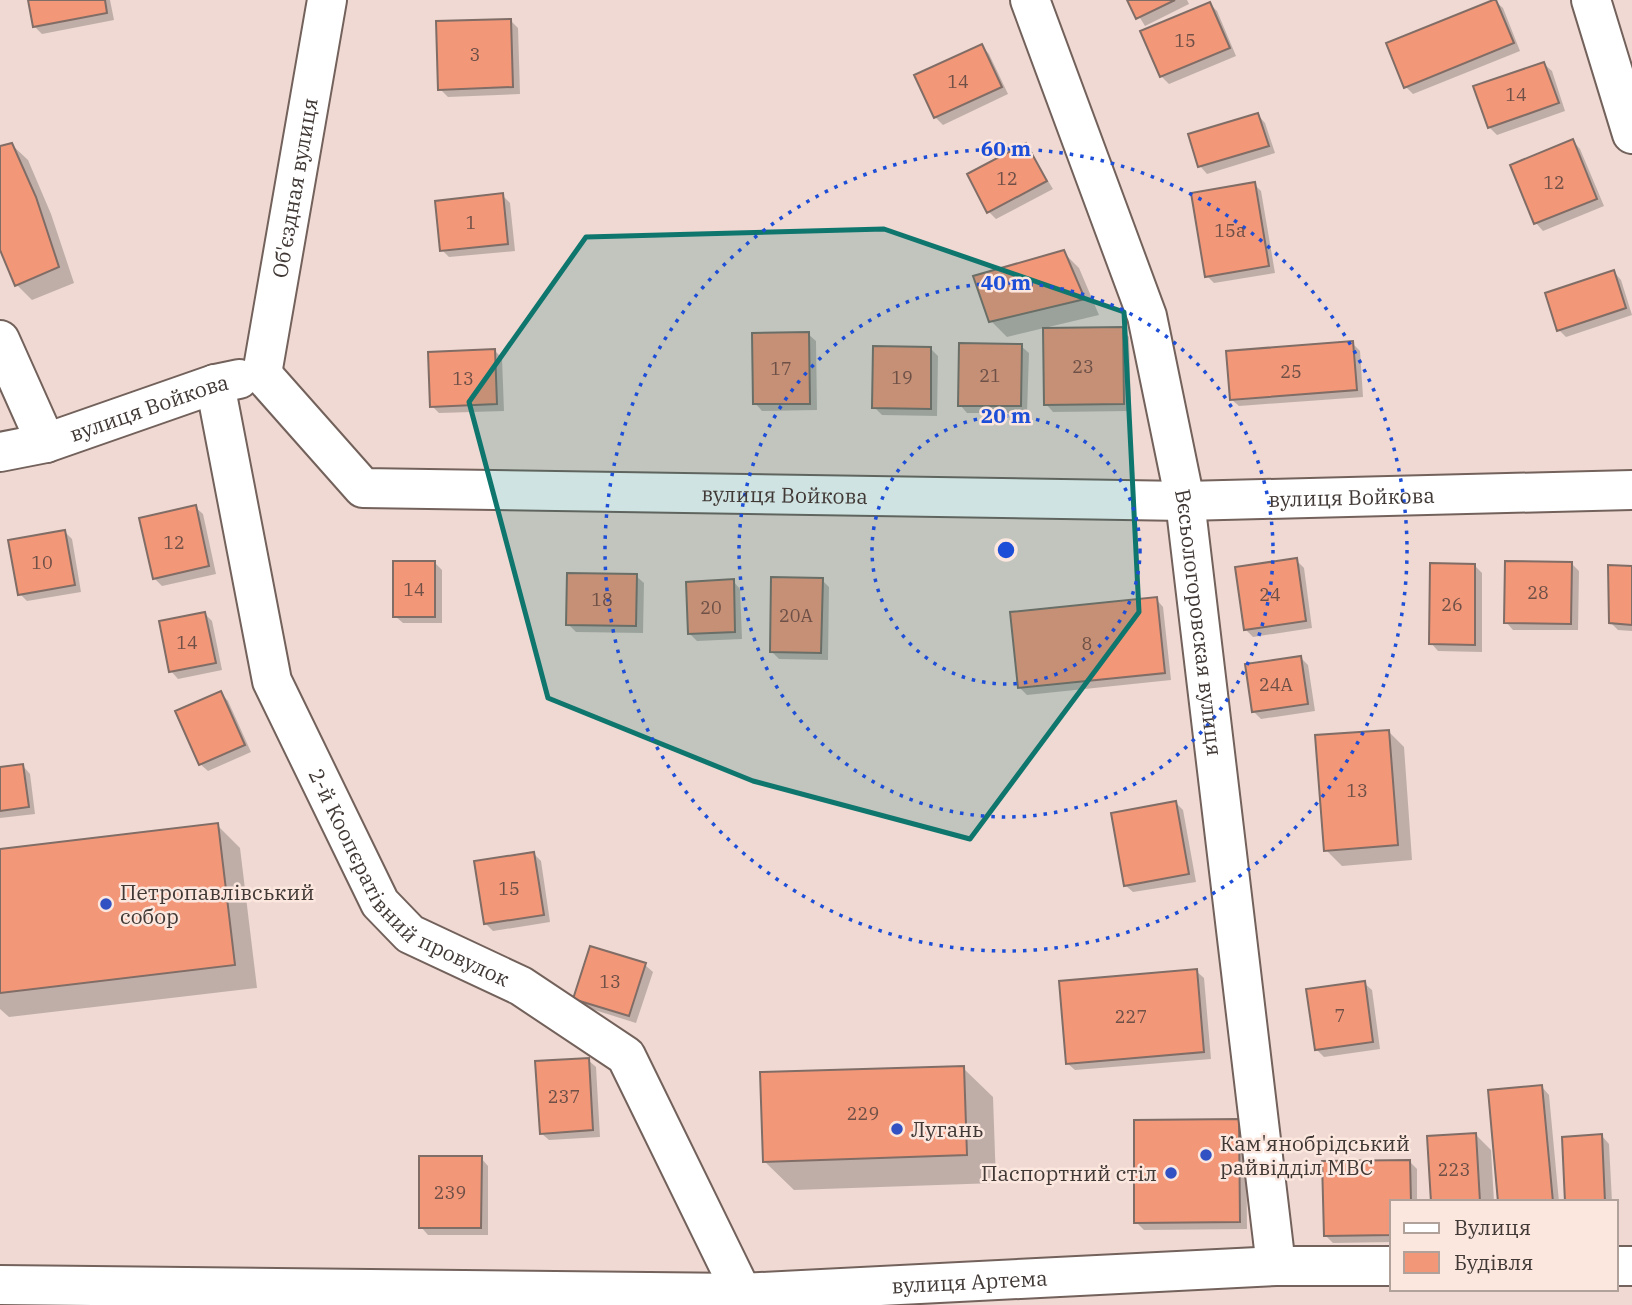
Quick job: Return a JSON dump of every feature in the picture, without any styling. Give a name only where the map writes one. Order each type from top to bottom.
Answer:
[{"type":"street","name":"Об'єздная вулиця","points":[[262,374],[327,0]]},
{"type":"street","name":"Вєсьологоровская вулиця","points":[[1030,0],[1147,316],[1185,502],[1276,1266]]},
{"type":"street","points":[[1591,0],[1632,134]]},
{"type":"street","points":[[0,340],[46,443]]},
{"type":"street","name":"вулиця Войкова","points":[[0,452],[46,443],[215,384],[262,374],[363,488],[1185,502],[1632,490]]},
{"type":"street","name":"2-й Коопєратівний провулок","points":[[215,384],[272,681],[380,904],[410,933],[521,986],[626,1056],[742,1293]]},
{"type":"street","name":"вулиця Артема","points":[[0,1285],[965,1293],[1276,1266],[1390,1266]]},
{"type":"highlighted area","points":[[884,229],[1124,312],[1139,612],[970,839],[753,781],[548,698],[469,402],[586,237]]},
{"type":"building","points":[[28,0],[105,0],[107,13],[33,27]]},
{"type":"building","points":[[1127,0],[1175,0],[1136,19]]},
{"type":"building","points":[[1496,0],[1514,43],[1404,88],[1386,43]]},
{"type":"building","points":[[1210,2],[1230,48],[1160,77],[1140,31]]},
{"type":"building","points":[[511,19],[513,87],[438,90],[436,21]]},
{"type":"building","points":[[982,44],[1002,87],[934,118],[914,75]]},
{"type":"building","points":[[1544,62],[1559,103],[1488,128],[1473,86]]},
{"type":"building","points":[[1258,113],[1269,146],[1198,167],[1188,134]]},
{"type":"building","points":[[1573,139],[1597,199],[1534,224],[1510,165]]},
{"type":"building","points":[[12,143],[36,197],[59,267],[15,286],[0,250],[0,146]]},
{"type":"building","points":[[1026,143],[1047,181],[987,213],[967,174]]},
{"type":"building","points":[[1255,182],[1269,266],[1205,277],[1191,193]]},
{"type":"building","points":[[503,193],[508,244],[440,251],[435,201]]},
{"type":"building","points":[[1064,250],[1085,299],[989,322],[973,276]]},
{"type":"building","points":[[1614,270],[1626,308],[1557,331],[1545,293]]},
{"type":"building","points":[[1123,327],[1124,404],[1044,405],[1043,328]]},
{"type":"building","points":[[809,332],[810,404],[753,404],[752,333]]},
{"type":"building","points":[[1353,341],[1357,390],[1230,400],[1226,351]]},
{"type":"building","points":[[959,343],[1022,344],[1021,406],[958,406]]},
{"type":"building","points":[[873,346],[931,347],[931,409],[872,408]]},
{"type":"building","points":[[495,349],[497,404],[430,407],[428,352]]},
{"type":"building","points":[[196,505],[209,566],[153,579],[139,518]]},
{"type":"building","points":[[65,530],[75,585],[18,595],[8,540]]},
{"type":"building","points":[[1297,558],[1306,621],[1244,630],[1235,567]]},
{"type":"building","points":[[393,561],[435,561],[435,617],[393,617]]},
{"type":"building","points":[[1505,561],[1572,562],[1571,624],[1504,623]]},
{"type":"building","points":[[1430,563],[1475,564],[1475,645],[1429,644]]},
{"type":"building","points":[[1608,565],[1632,566],[1632,625],[1609,623]]},
{"type":"building","points":[[567,573],[637,574],[636,626],[566,625]]},
{"type":"building","points":[[771,577],[823,578],[821,653],[770,652]]},
{"type":"building","points":[[734,579],[735,632],[688,634],[686,582]]},
{"type":"building","points":[[1157,597],[1165,673],[1018,688],[1010,612]]},
{"type":"building","points":[[205,612],[216,663],[169,672],[159,621]]},
{"type":"building","points":[[1301,656],[1308,704],[1252,712],[1245,664]]},
{"type":"building","points":[[221,691],[245,745],[199,765],[175,711]]},
{"type":"building","points":[[1389,730],[1398,845],[1324,851],[1315,735]]},
{"type":"building","points":[[23,764],[29,807],[0,811],[0,767]]},
{"type":"building","points":[[1176,801],[1189,874],[1124,886],[1111,813]]},
{"type":"building","points":[[218,823],[235,965],[0,993],[0,849]]},
{"type":"building","points":[[534,852],[544,915],[484,924],[474,861]]},
{"type":"building","points":[[590,946],[646,963],[629,1016],[573,999]]},
{"type":"building","points":[[1197,969],[1204,1052],[1066,1064],[1059,981]]},
{"type":"building","points":[[1365,981],[1373,1042],[1315,1050],[1306,989]]},
{"type":"building","points":[[589,1058],[593,1130],[540,1134],[535,1061]]},
{"type":"building","points":[[964,1066],[967,1155],[763,1162],[760,1072]]},
{"type":"building","points":[[1542,1085],[1553,1200],[1498,1200],[1488,1090]]},
{"type":"building","points":[[1239,1119],[1240,1222],[1134,1223],[1134,1120]]},
{"type":"building","points":[[1476,1133],[1480,1200],[1431,1200],[1427,1136]]},
{"type":"building","points":[[1602,1134],[1605,1200],[1565,1200],[1562,1137]]},
{"type":"building","points":[[419,1156],[482,1156],[481,1228],[419,1228]]},
{"type":"building","points":[[1410,1160],[1411,1200],[1390,1200],[1390,1235],[1324,1236],[1322,1161]]},
{"type":"place","name":"Петропавлівський собор","points":[[106,904]]},
{"type":"place","name":"Лугань","points":[[897,1129]]},
{"type":"place","name":"Кам'янобрідський райвідділ МВС","points":[[1206,1155]]},
{"type":"place","name":"Паспортний стіл","points":[[1171,1173]]}]
